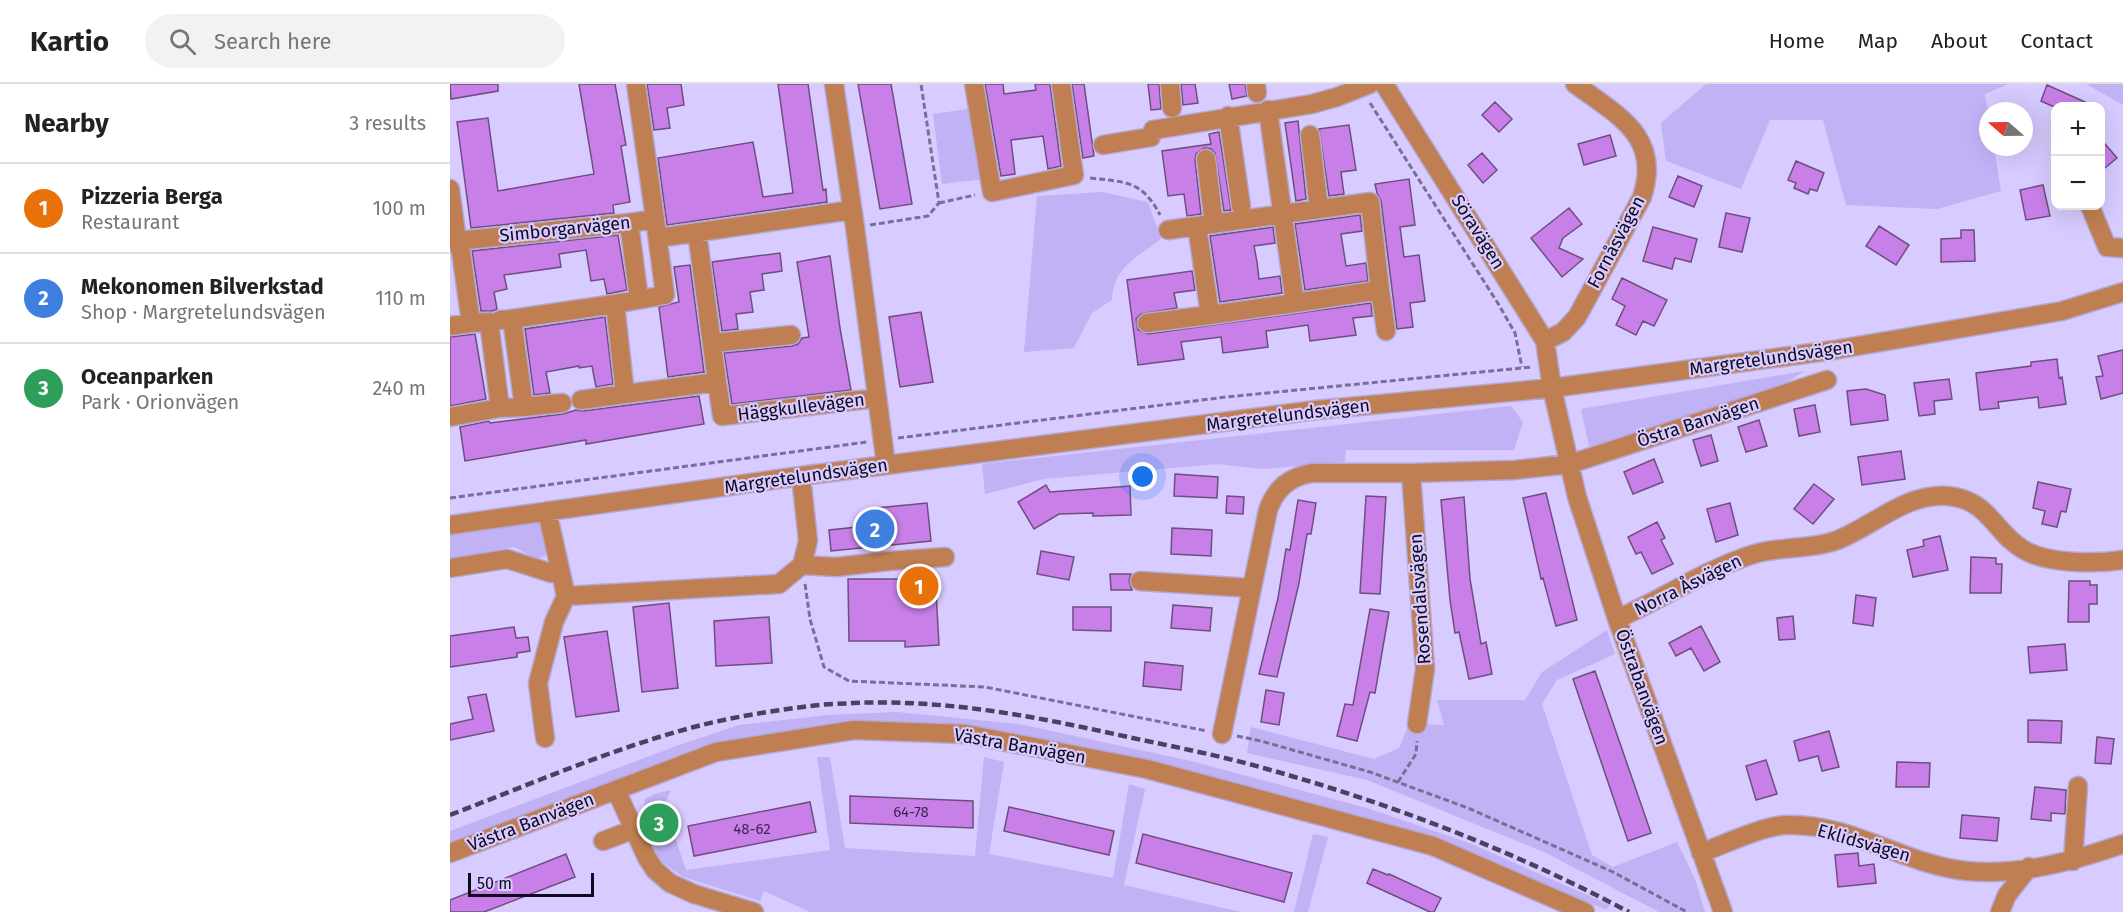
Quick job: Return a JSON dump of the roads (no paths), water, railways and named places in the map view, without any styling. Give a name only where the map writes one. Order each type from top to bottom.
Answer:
[{"type":"street","points":[[636,84],[655,219]]},
{"type":"street","name":"Häggkullevägen","points":[[834,84],[886,465]]},
{"type":"street","points":[[974,84],[992,192],[1074,175],[1061,84]]},
{"type":"street","points":[[1170,84],[1173,108]]},
{"type":"street","name":"Söravägen","points":[[1384,84],[1545,341],[1552,388]]},
{"type":"street","name":"Fornåsvägen","points":[[1545,341],[1563,332],[1576,316],[1642,197],[1647,181],[1647,160],[1639,137],[1611,110],[1575,84]]},
{"type":"street","points":[[1102,145],[1151,137],[1153,130],[1312,104],[1366,86]]},
{"type":"street","points":[[1268,110],[1295,303]]},
{"type":"street","points":[[1228,116],[1241,206]]},
{"type":"street","points":[[1310,135],[1319,209]]},
{"type":"street","points":[[1206,159],[1210,315]]},
{"type":"street","points":[[450,189],[454,240],[471,323]]},
{"type":"street","points":[[1168,230],[1370,202],[1386,331]]},
{"type":"street","points":[[2092,210],[2107,247],[2123,248]]},
{"type":"street","name":"Simborgarvägen","points":[[454,240],[655,219],[658,238]]},
{"type":"street","points":[[450,326],[563,313],[666,295],[658,238],[697,232],[854,219]]},
{"type":"street","points":[[629,223],[639,299]]},
{"type":"street","name":"Häggkullevägen","points":[[697,232],[722,416],[877,398]]},
{"type":"street","points":[[1147,323],[1380,290]]},
{"type":"street","name":"Margretelundsvägen","points":[[450,525],[801,476],[1316,410],[1552,388],[1834,350],[2062,311],[2123,292]]},
{"type":"street","points":[[615,304],[625,394]]},
{"type":"street","points":[[512,319],[524,407]]},
{"type":"street","points":[[489,322],[500,408]]},
{"type":"street","points":[[713,344],[791,335]]},
{"type":"street","name":"Östra Banvägen","points":[[1570,464],[1827,380]]},
{"type":"street","points":[[581,400],[717,382]]},
{"type":"street","name":"Östrabanvägen","points":[[1552,388],[1577,497],[1617,619],[1723,912]]},
{"type":"street","points":[[450,417],[500,408],[562,403]]},
{"type":"street","points":[[1222,734],[1268,510],[1278,489],[1287,482],[1312,473],[1514,470],[1570,464]]},
{"type":"street","name":"Rosendalsvägen","points":[[1411,473],[1425,669],[1417,724]]},
{"type":"street","points":[[566,596],[779,584],[802,565],[808,541],[801,476]]},
{"type":"street","name":"Norra Åsvägen","points":[[1617,619],[1648,606],[1715,570],[1753,554],[1819,545],[1837,540],[1908,502],[1926,497],[1947,496],[1977,506],[2024,550],[2046,557],[2089,561],[2123,560]]},
{"type":"street","points":[[545,738],[538,683],[554,622],[566,596],[547,511]]},
{"type":"street","points":[[802,565],[836,567],[945,557]]},
{"type":"street","points":[[450,568],[507,559],[551,573],[559,572]]},
{"type":"street","points":[[1140,581],[1251,588]]},
{"type":"street","name":"Västra Banvägen","points":[[450,853],[716,752],[854,730],[966,734],[1147,769],[1433,846],[1585,912]]},
{"type":"street","points":[[2073,861],[2078,786]]},
{"type":"street","points":[[616,790],[647,858],[655,870],[670,883],[694,894],[754,912]]},
{"type":"street","name":"Eklidsvägen","points":[[1701,853],[1768,829],[1786,825],[1851,835],[1945,867],[1989,872],[2073,861],[2123,844]]},
{"type":"street","points":[[603,841],[635,829]]},
{"type":"street","points":[[2000,912],[2007,895],[2029,867]]},
{"type":"railway","points":[[450,815],[602,756],[708,723],[821,705],[888,702],[923,704],[1026,716],[1250,764],[1360,798],[1452,831],[1542,869],[1629,912]]},
{"type":"place","name":"Mekonomen Bilverkstad","points":[[875,529]]},
{"type":"place","name":"Pizzeria Berga","points":[[919,586]]},
{"type":"place","name":"Oceanparken","points":[[659,823]]}]
